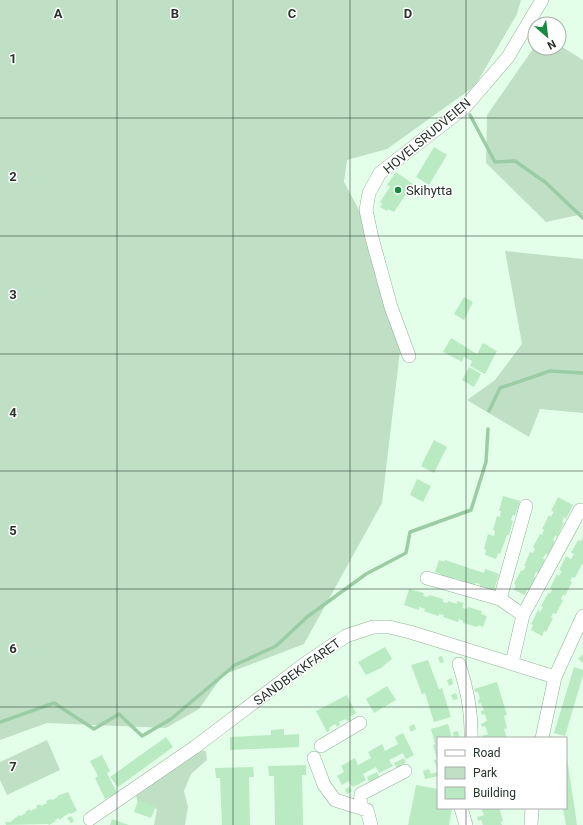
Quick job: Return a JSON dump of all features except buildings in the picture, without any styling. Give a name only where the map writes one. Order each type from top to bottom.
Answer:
[{"type":"street","name":"HOVELSRUDVEIEN","points":[[409,356],[391,307],[372,238],[366,210],[369,192],[380,173],[465,107],[508,57],[542,0]]},
{"type":"street","points":[[500,600],[510,559],[526,506]]},
{"type":"street","points":[[512,663],[523,614],[580,510]]},
{"type":"street","points":[[427,578],[500,600],[523,614]]},
{"type":"street","points":[[542,737],[555,677],[583,616]]},
{"type":"street","name":"SANDBEKKFARET","points":[[90,819],[195,747],[332,644],[359,630],[373,627],[389,627],[410,632],[555,677]]},
{"type":"street","points":[[459,664],[471,711],[471,737]]},
{"type":"street","points":[[321,746],[360,723]]},
{"type":"street","points":[[314,758],[324,785],[335,800],[364,808]]},
{"type":"street","points":[[371,825],[364,808],[361,794],[405,771]]},
{"type":"street","points":[[461,809],[466,825]]},
{"type":"street","points":[[531,825],[532,809]]},
{"type":"green space","points":[[0,0],[521,0],[517,14],[475,86],[387,149],[347,160],[344,182],[359,210],[400,351],[382,503],[304,644],[223,675],[199,709],[166,728],[47,723],[0,740]]},
{"type":"green space","points":[[567,50],[583,60],[583,214],[546,222],[486,163],[487,115],[528,56],[567,56]]},
{"type":"green space","points":[[505,251],[583,259],[583,413],[540,409],[529,437],[467,400],[495,380],[522,344]]},
{"type":"green space","points":[[47,740],[60,770],[7,795],[0,780],[0,762]]},
{"type":"green space","points":[[200,750],[206,751],[207,760],[191,774],[184,791],[188,807],[185,825],[154,825],[157,809],[138,802],[136,796]]},
{"type":"waterway","points":[[470,115],[495,162],[515,161],[545,182],[583,218]]},
{"type":"waterway","points":[[489,411],[500,388],[550,371],[583,373]]},
{"type":"waterway","points":[[0,722],[54,703],[94,729],[119,714],[142,736],[171,719],[235,665],[276,646],[307,617],[366,574],[406,553],[410,532],[471,510],[486,462],[488,429]]},
{"type":"place","name":"Skihytta","points":[[398,190]]}]
